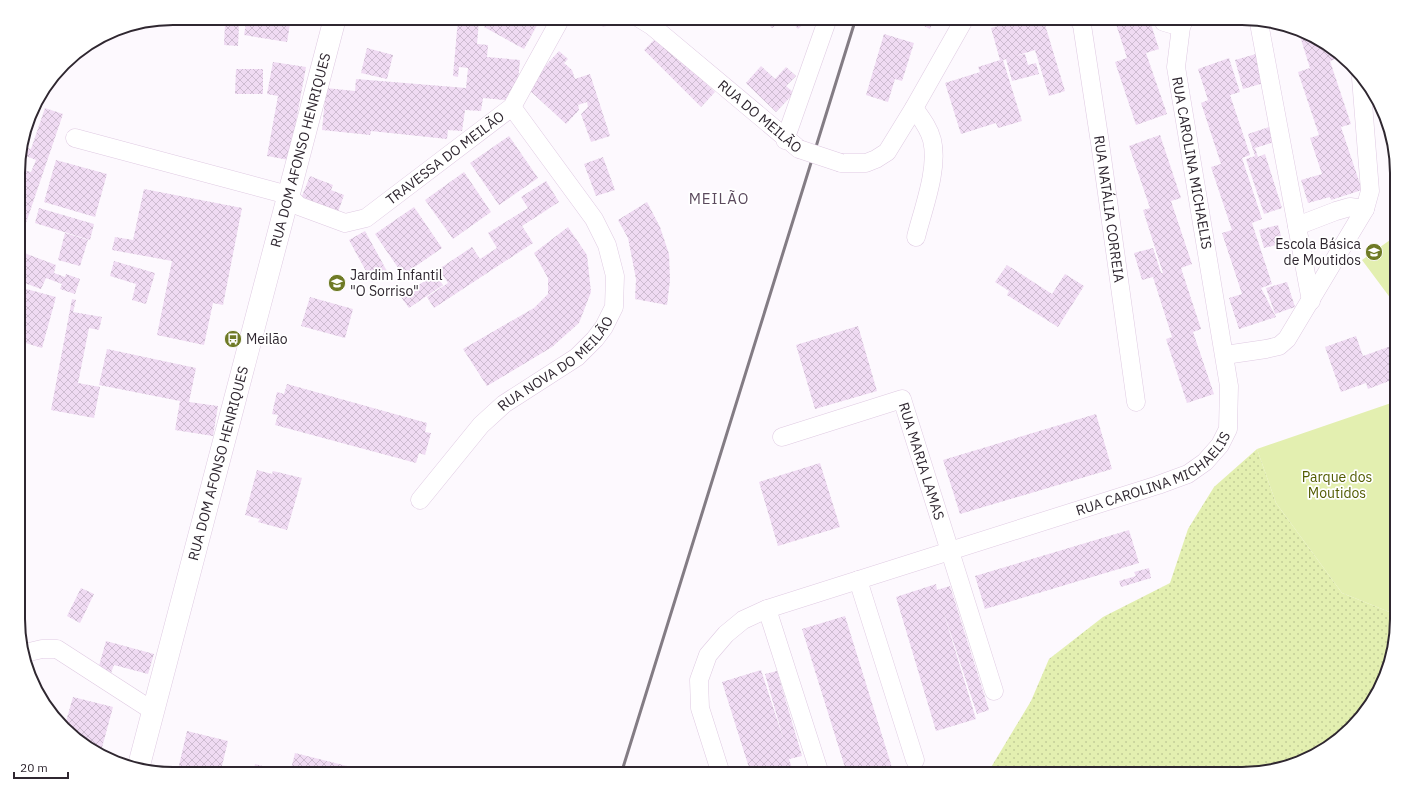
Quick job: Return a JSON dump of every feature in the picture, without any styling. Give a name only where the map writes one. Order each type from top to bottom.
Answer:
[{"type":"main road","name":"RUA DOM AFONSO HENRIQUES","points":[[140,763],[333,25]]},
{"type":"street","name":"TRAVESSA DO MEILÃO","points":[[288,195],[299,206],[345,223],[366,218],[512,108],[557,25]]},
{"type":"street","name":"RUA DO MEILÃO","points":[[649,25],[792,144],[842,163],[866,163],[887,152],[961,25]]},
{"type":"street","points":[[792,144],[826,25]]},
{"type":"street","name":"RUA NATÁLIA CORREIA","points":[[1082,25],[1099,135],[1136,402]]},
{"type":"street","name":"RUA CAROLINA MICHAELIS","points":[[719,767],[700,708],[699,680],[708,655],[726,634],[743,620],[767,609],[1158,485],[1188,474],[1204,462],[1220,445],[1228,429],[1230,386],[1176,67],[1183,25]]},
{"type":"street","points":[[1260,26],[1311,301]]},
{"type":"street","points":[[1225,355],[1279,346],[1287,339],[1365,209],[1370,191],[1362,87]]},
{"type":"street","name":"RUA NOVA DO MEILÃO","points":[[420,500],[481,426],[504,404],[577,357],[595,339],[604,327],[614,307],[615,276],[607,246],[594,219],[512,108]]},
{"type":"street","points":[[914,108],[926,126],[932,140],[934,159],[932,179],[916,237]]},
{"type":"street","points":[[75,138],[288,195]]},
{"type":"street","points":[[1297,226],[1350,207],[1365,209]]},
{"type":"street","name":"RUA MARIA LAMAS","points":[[782,437],[902,399],[950,551]]},
{"type":"street","points":[[950,551],[994,691]]},
{"type":"street","points":[[858,580],[915,760]]},
{"type":"street","points":[[767,609],[818,767]]},
{"type":"street","points":[[29,652],[42,649],[57,649],[153,711]]},
{"type":"green space","points":[[1390,240],[1390,298],[1362,260]]},
{"type":"green space","name":"Parque dos Moutidos","points":[[1390,403],[1390,612],[1342,593],[1276,503],[1257,449]]},
{"type":"green space","points":[[1257,449],[1276,503],[1342,593],[1390,612],[1389,638],[1385,657],[1375,684],[1359,709],[1347,724],[1316,747],[1298,756],[1261,766],[991,767],[1031,701],[1049,659],[1103,617],[1170,583],[1188,529],[1214,487]]},
{"type":"building","points":[[225,25],[239,25],[238,46],[224,45]]},
{"type":"building","points":[[246,25],[290,25],[287,42],[244,35]]},
{"type":"building","points":[[457,25],[479,25],[477,44],[488,45],[487,57],[520,60],[516,101],[483,98],[481,111],[465,110],[462,131],[448,130],[447,139],[371,131],[370,135],[322,130],[326,88],[355,91],[356,79],[466,88],[468,68],[459,67],[458,77],[453,76]]},
{"type":"building","points":[[485,25],[537,25],[524,49],[484,27]]},
{"type":"building","points":[[795,25],[802,25],[798,29]]},
{"type":"building","points":[[922,25],[932,25],[930,29]]},
{"type":"building","points":[[1002,25],[1045,25],[1065,91],[1049,96],[1035,50],[1015,56],[1025,54],[1028,65],[1036,63],[1039,74],[1012,81],[1006,59],[1003,60],[1022,121],[998,128],[996,123],[961,134],[945,83],[980,72],[978,67],[1000,60],[991,28]]},
{"type":"building","points":[[1116,25],[1151,25],[1159,49],[1146,53],[1167,114],[1136,125],[1115,62],[1127,58]]},
{"type":"building","points":[[884,34],[914,43],[902,81],[895,79],[888,102],[866,95]]},
{"type":"building","points":[[658,36],[715,92],[701,107],[644,50]]},
{"type":"building","points":[[1300,37],[1316,45],[1335,59],[1330,61],[1351,124],[1341,127],[1362,190],[1331,200],[1330,197],[1308,203],[1301,180],[1322,174],[1310,138],[1319,135],[1298,72],[1310,68]]},
{"type":"building","points":[[367,48],[393,55],[387,79],[361,73]]},
{"type":"building","points":[[559,51],[568,59],[564,63],[572,70],[575,79],[590,74],[610,136],[591,142],[581,114],[588,107],[587,102],[578,105],[579,110],[566,124],[526,87]]},
{"type":"building","points":[[1256,54],[1264,83],[1243,89],[1235,60]]},
{"type":"building","points":[[1229,58],[1240,92],[1230,95],[1250,155],[1242,158],[1262,219],[1252,223],[1272,284],[1261,288],[1276,317],[1239,329],[1229,298],[1242,294],[1222,233],[1232,230],[1211,167],[1221,164],[1201,103],[1208,100],[1198,69]]},
{"type":"building","points":[[273,62],[306,67],[289,160],[267,156],[278,96],[267,94]]},
{"type":"building","points":[[761,66],[775,79],[786,67],[796,76],[786,86],[794,93],[776,112],[746,83]]},
{"type":"building","points":[[236,69],[263,69],[263,94],[235,94]]},
{"type":"building","points":[[45,108],[63,114],[26,223],[25,170],[31,172],[36,160],[26,156],[27,148],[31,149]]},
{"type":"building","points":[[1269,127],[1274,142],[1255,148],[1258,157],[1265,154],[1282,208],[1264,214],[1246,159],[1255,156],[1248,134]]},
{"type":"building","points":[[1160,135],[1181,198],[1171,201],[1192,264],[1181,268],[1201,329],[1193,332],[1214,394],[1187,403],[1166,339],[1172,337],[1153,277],[1142,280],[1134,253],[1153,248],[1161,273],[1163,273],[1143,210],[1150,208],[1129,146]]},
{"type":"building","points":[[509,136],[538,178],[499,205],[470,163]]},
{"type":"building","points":[[603,157],[615,190],[596,196],[584,164]]},
{"type":"building","points":[[56,160],[107,174],[95,217],[44,202]]},
{"type":"building","points":[[464,172],[491,212],[453,239],[425,200]]},
{"type":"building","points":[[310,176],[333,185],[331,190],[344,195],[337,215],[300,201]]},
{"type":"building","points":[[546,181],[559,202],[522,226],[533,243],[434,308],[427,297],[448,283],[439,269],[472,247],[480,259],[497,248],[488,233],[528,208],[521,197]]},
{"type":"building","points":[[144,189],[242,208],[223,305],[213,303],[204,345],[157,335],[172,261],[112,250],[115,237],[133,240]]},
{"type":"building","points":[[647,202],[660,227],[669,254],[670,280],[667,305],[635,299],[636,279],[628,238],[618,220]]},
{"type":"building","points":[[414,207],[442,248],[403,275],[375,234]]},
{"type":"building","points":[[39,208],[94,224],[90,240],[35,223]]},
{"type":"building","points":[[1278,225],[1283,243],[1264,248],[1259,230]]},
{"type":"building","points":[[568,227],[587,255],[591,292],[579,323],[552,347],[487,386],[463,349],[534,308],[548,294],[548,278],[534,253]]},
{"type":"building","points":[[365,231],[388,273],[372,282],[349,240]]},
{"type":"building","points":[[65,233],[88,240],[80,266],[58,260]]},
{"type":"building","points":[[25,253],[56,265],[54,273],[65,277],[66,274],[80,279],[75,294],[60,289],[62,284],[46,278],[41,289],[25,283]]},
{"type":"building","points":[[114,261],[155,273],[146,304],[132,300],[136,284],[110,276]]},
{"type":"building","points":[[1007,265],[1052,294],[1065,274],[1084,286],[1058,327],[1007,295],[1009,291],[995,282]]},
{"type":"building","points":[[435,274],[443,285],[409,308],[401,297]]},
{"type":"building","points":[[1287,282],[1295,307],[1275,314],[1266,288]]},
{"type":"building","points":[[25,289],[56,297],[42,348],[25,343]]},
{"type":"building","points":[[310,297],[353,309],[345,338],[301,326]]},
{"type":"building","points":[[72,299],[76,300],[73,312],[102,317],[99,330],[89,328],[78,383],[100,387],[94,418],[51,410]]},
{"type":"building","points":[[858,326],[877,391],[815,409],[796,345]]},
{"type":"building","points":[[1356,336],[1363,356],[1390,346],[1390,381],[1368,389],[1366,383],[1341,392],[1325,347]]},
{"type":"building","points":[[107,349],[196,368],[189,402],[218,406],[213,436],[175,430],[180,401],[99,385]]},
{"type":"building","points":[[287,384],[427,423],[425,432],[431,433],[425,455],[419,453],[416,463],[275,425],[278,415],[272,414],[277,392],[284,394]]},
{"type":"building","points":[[1096,414],[1112,469],[960,514],[943,460]]},
{"type":"building","points":[[820,463],[840,527],[778,546],[759,482]]},
{"type":"building","points":[[257,470],[272,474],[273,471],[302,478],[287,530],[258,522],[260,519],[245,515]]},
{"type":"building","points":[[1129,530],[1139,563],[985,609],[975,576]]},
{"type":"building","points":[[1149,568],[1151,578],[1121,587],[1119,581],[1136,576],[1134,572]]},
{"type":"building","points":[[936,584],[937,590],[950,586],[989,710],[977,714],[942,607],[976,719],[936,731],[896,597]]},
{"type":"building","points":[[81,588],[94,594],[80,623],[67,616]]},
{"type":"building","points":[[845,616],[892,767],[845,767],[802,629]]},
{"type":"building","points":[[106,641],[154,654],[148,674],[114,665],[111,673],[99,666]]},
{"type":"building","points":[[761,670],[784,741],[765,674],[777,671],[802,756],[789,759],[792,767],[749,767],[722,682]]},
{"type":"building","points":[[73,697],[113,707],[102,749],[83,736],[66,721]]},
{"type":"building","points":[[187,731],[228,741],[222,767],[179,767]]},
{"type":"building","points":[[295,753],[351,767],[292,767]]},
{"type":"building","points":[[255,764],[267,767],[254,767]]},
{"type":"railway","points":[[623,767],[854,25]]},
{"type":"place","name":"Escola Básica de Moutidos","points":[[1374,252]]},
{"type":"place","name":"Jardim Infantil \"O Sorriso\"","points":[[337,283]]},
{"type":"place","name":"Meilão","points":[[233,339]]},
{"type":"district","name":"MEILÃO","points":[[719,199]]}]
